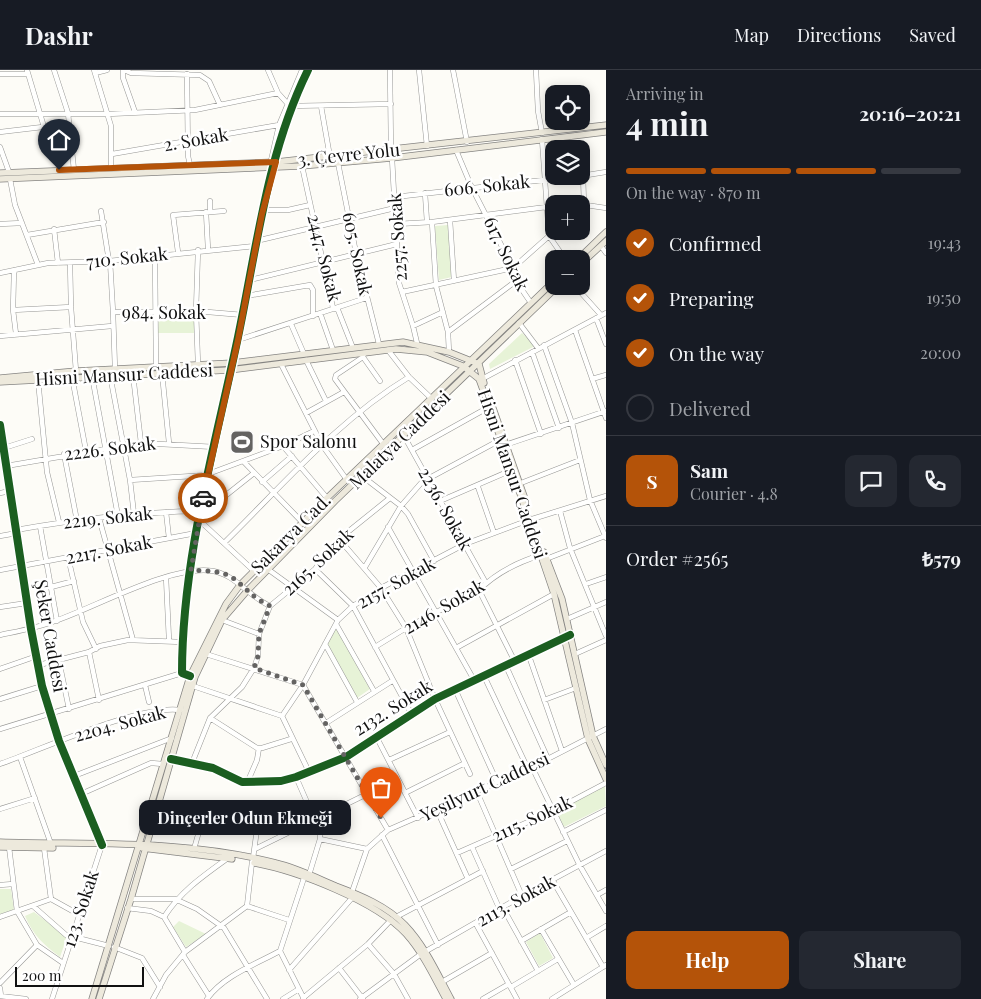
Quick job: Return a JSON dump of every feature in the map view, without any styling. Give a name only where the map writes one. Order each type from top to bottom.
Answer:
[{"type":"main road","name":"3. Çevre Yolu","points":[[0,179],[10,176],[111,168],[302,166],[338,163],[456,150],[606,125]]},
{"type":"main road","name":"3. Çevre Yolu","points":[[0,172],[10,176],[272,165],[330,156],[467,142],[606,132]]},
{"type":"main road","points":[[587,250],[606,232]]},
{"type":"main road","points":[[590,256],[606,241]]},
{"type":"main road","name":"Sakarya Cad.","points":[[98,999],[138,846],[190,676],[214,625],[240,585],[463,366],[545,290]]},
{"type":"main road","name":"Malatya Caddesi","points":[[145,846],[193,686],[222,620],[247,591],[362,476],[549,295]]},
{"type":"main road","points":[[0,378],[76,371],[198,364],[231,366],[305,357],[333,350],[403,342],[449,352],[479,364],[482,379],[508,444],[530,520]]},
{"type":"main road","name":"Hisni Mansur Caddesi","points":[[0,382],[281,364],[305,357],[363,355],[388,350],[416,350],[448,359],[463,366],[479,379],[544,557],[568,637],[576,688],[606,779]]},
{"type":"main road","points":[[544,557],[562,600],[567,619],[568,637],[575,654],[591,737],[606,765]]},
{"type":"main road","points":[[0,842],[102,846]]},
{"type":"main road","points":[[145,846],[276,863],[352,895],[404,924],[424,953],[451,999]]},
{"type":"main road","points":[[0,847],[145,846],[194,849],[252,860]]},
{"type":"main road","name":"Sakarya Cad.","points":[[92,999],[128,908],[145,846]]},
{"type":"main road","points":[[424,953],[446,999]]},
{"type":"street","points":[[54,70],[68,113],[74,170]]},
{"type":"street","points":[[108,70],[94,72],[108,114],[112,137],[111,168]]},
{"type":"street","points":[[135,112],[123,78],[123,70],[200,75],[209,81],[220,105]]},
{"type":"street","points":[[268,70],[278,92],[288,105]]},
{"type":"street","points":[[182,673],[182,642],[200,512],[238,340],[255,243],[271,176],[279,125],[302,70]]},
{"type":"street","points":[[272,165],[288,105],[308,70]]},
{"type":"street","points":[[390,70],[391,150]]},
{"type":"street","points":[[419,70],[427,146]]},
{"type":"street","points":[[452,70],[467,142]]},
{"type":"street","points":[[536,70],[545,180]]},
{"type":"street","points":[[0,74],[27,72],[44,127]]},
{"type":"street","points":[[187,74],[190,166]]},
{"type":"street","points":[[0,114],[108,114],[188,110],[278,92]]},
{"type":"street","points":[[288,105],[391,104]]},
{"type":"street","points":[[321,106],[330,156]]},
{"type":"street","points":[[0,132],[68,124]]},
{"type":"street","name":"2. Sokak","points":[[112,154],[279,125]]},
{"type":"street","points":[[0,147],[10,176],[15,205],[38,264]]},
{"type":"street","name":"617. Sokak","points":[[456,150],[472,188],[513,268],[516,281],[531,304]]},
{"type":"street","name":"2257. Sokak","points":[[392,158],[402,292],[413,326],[416,344]]},
{"type":"street","name":"605. Sokak","points":[[338,163],[348,219],[366,298],[379,344]]},
{"type":"street","name":"2447. Sokak","points":[[302,166],[333,308],[338,310],[353,348]]},
{"type":"street","name":"606. Sokak","points":[[590,175],[606,172]]},
{"type":"street","name":"606. Sokak","points":[[395,196],[545,180]]},
{"type":"street","points":[[425,193],[436,286],[448,332],[449,352]]},
{"type":"street","points":[[208,250],[208,212],[210,201]]},
{"type":"street","points":[[263,210],[288,210],[310,205]]},
{"type":"street","points":[[590,205],[606,208]]},
{"type":"street","points":[[397,224],[450,220],[545,206]]},
{"type":"street","points":[[255,243],[395,208]]},
{"type":"street","points":[[101,211],[110,261],[113,312]]},
{"type":"street","points":[[178,252],[172,215],[224,212]]},
{"type":"street","points":[[450,220],[454,281]]},
{"type":"street","points":[[27,235],[104,222]]},
{"type":"street","points":[[0,224],[22,223]]},
{"type":"street","points":[[54,229],[58,263]]},
{"type":"street","points":[[402,292],[513,268],[545,240]]},
{"type":"street","name":"710. Sokak","points":[[0,273],[38,264],[110,261],[255,243]]},
{"type":"street","points":[[250,280],[397,244]]},
{"type":"street","points":[[601,246],[606,253]]},
{"type":"street","points":[[198,250],[196,311],[198,364]]},
{"type":"street","points":[[155,256],[156,367]]},
{"type":"street","points":[[70,263],[76,371]]},
{"type":"street","points":[[14,270],[13,310],[16,334]]},
{"type":"street","points":[[448,332],[516,281]]},
{"type":"street","points":[[246,296],[310,285],[313,290],[313,316]]},
{"type":"street","points":[[583,295],[601,315],[606,344]]},
{"type":"street","points":[[238,340],[366,298]]},
{"type":"street","points":[[13,310],[71,306]]},
{"type":"street","name":"984. Sokak","points":[[115,369],[113,312],[196,311],[243,315]]},
{"type":"street","points":[[413,326],[442,312]]},
{"type":"street","points":[[320,313],[333,350]]},
{"type":"street","points":[[482,379],[601,315]]},
{"type":"street","points":[[519,323],[538,348]]},
{"type":"street","points":[[291,324],[326,401]]},
{"type":"street","points":[[0,336],[112,326]]},
{"type":"street","points":[[574,330],[606,418]]},
{"type":"street","points":[[544,345],[572,423],[590,500],[606,537]]},
{"type":"street","points":[[388,350],[409,377],[432,398]]},
{"type":"street","points":[[532,352],[559,428]]},
{"type":"street","points":[[380,381],[363,355],[336,375],[335,380],[384,445]]},
{"type":"street","points":[[515,360],[541,434]]},
{"type":"street","points":[[281,364],[314,431],[347,480]]},
{"type":"street","points":[[162,373],[169,443]]},
{"type":"street","points":[[110,375],[130,480],[134,514]]},
{"type":"street","points":[[132,375],[140,443]]},
{"type":"street","points":[[592,379],[606,375]]},
{"type":"street","points":[[92,376],[103,448],[109,465],[118,516]]},
{"type":"street","points":[[72,377],[86,451]]},
{"type":"street","points":[[224,543],[322,445],[360,412],[409,377]]},
{"type":"street","points":[[38,380],[45,431],[46,458],[59,522]]},
{"type":"street","points":[[306,414],[344,392]]},
{"type":"street","points":[[412,450],[489,407]]},
{"type":"street","points":[[508,444],[605,411]]},
{"type":"street","name":"Şeker Caddesi","points":[[0,425],[31,629],[42,686],[49,714],[102,846]]},
{"type":"street","points":[[130,480],[208,475],[283,446],[314,431]]},
{"type":"street","name":"2236. Sokak","points":[[404,436],[486,583]]},
{"type":"street","points":[[2,446],[32,439]]},
{"type":"street","points":[[365,566],[401,506],[428,479],[500,440]]},
{"type":"street","name":"2226. Sokak","points":[[6,466],[64,454],[140,443],[169,443],[215,447]]},
{"type":"street","points":[[283,446],[327,498]]},
{"type":"street","points":[[64,454],[78,520]]},
{"type":"street","points":[[262,482],[292,456]]},
{"type":"street","points":[[521,484],[580,460]]},
{"type":"street","points":[[244,462],[303,523]]},
{"type":"street","points":[[440,501],[512,470]]},
{"type":"street","points":[[204,495],[215,504],[254,473]]},
{"type":"street","points":[[362,476],[401,506],[408,514],[434,561]]},
{"type":"street","points":[[478,486],[494,533]]},
{"type":"street","points":[[0,493],[10,491]]},
{"type":"street","name":"2157. Sokak","points":[[282,716],[303,685],[337,622],[353,606],[381,588],[465,544],[530,520],[606,496]]},
{"type":"street","name":"2165. Sokak","points":[[192,763],[210,718],[242,686],[254,668],[258,656],[259,634],[270,606],[315,569],[340,539],[390,498]]},
{"type":"street","points":[[560,511],[570,548],[606,638],[575,654]]},
{"type":"street","points":[[166,512],[169,538]]},
{"type":"street","name":"2219. Sokak","points":[[0,536],[59,522],[134,514],[200,512]]},
{"type":"street","points":[[99,518],[106,549],[122,594],[133,640]]},
{"type":"street","points":[[199,520],[254,571]]},
{"type":"street","points":[[40,526],[57,621]]},
{"type":"street","points":[[388,527],[474,680]]},
{"type":"street","name":"2217. Sokak","points":[[0,570],[196,533]]},
{"type":"street","name":"2146. Sokak","points":[[375,647],[406,628],[479,590],[486,583],[523,561],[544,557],[606,537]]},
{"type":"street","points":[[340,539],[365,566],[406,628],[435,698],[470,774]]},
{"type":"street","points":[[68,557],[82,610],[83,622],[96,649]]},
{"type":"street","points":[[315,569],[353,606],[411,714]]},
{"type":"street","points":[[0,635],[31,629],[57,621],[166,577],[191,570],[221,573],[232,577],[255,599],[270,606]]},
{"type":"street","points":[[269,570],[337,622],[374,691]]},
{"type":"street","points":[[166,577],[169,640]]},
{"type":"street","points":[[586,584],[606,577]]},
{"type":"street","points":[[51,587],[74,581]]},
{"type":"street","points":[[479,590],[515,662]]},
{"type":"street","points":[[456,648],[554,594]]},
{"type":"street","points":[[567,619],[606,602]]},
{"type":"street","points":[[0,607],[27,603]]},
{"type":"street","points":[[222,620],[259,634]]},
{"type":"street","name":"2132. Sokak","points":[[171,759],[213,768],[247,783],[296,778],[346,756],[435,698],[568,637]]},
{"type":"street","points":[[39,666],[133,640],[182,642]]},
{"type":"street","points":[[325,644],[357,702]]},
{"type":"street","points":[[90,652],[99,700]]},
{"type":"street","points":[[206,654],[303,685],[388,830]]},
{"type":"street","points":[[0,669],[37,656]]},
{"type":"street","points":[[529,656],[562,751]]},
{"type":"street","points":[[59,661],[69,709]]},
{"type":"street","points":[[506,666],[548,759]]},
{"type":"street","points":[[0,729],[182,673],[190,676]]},
{"type":"street","points":[[484,676],[580,866],[606,911]]},
{"type":"street","points":[[326,723],[392,680]]},
{"type":"street","points":[[145,685],[149,702]]},
{"type":"street","points":[[0,699],[42,686]]},
{"type":"street","points":[[193,686],[282,716],[291,739],[309,772]]},
{"type":"street","points":[[544,700],[576,688]]},
{"type":"street","points":[[454,689],[497,782]]},
{"type":"street","name":"2204. Sokak","points":[[0,764],[60,741],[153,712],[181,710]]},
{"type":"street","points":[[210,718],[250,745],[259,748],[291,739]]},
{"type":"street","name":"Yeşilyurt Caddesi","points":[[352,895],[367,849],[388,830],[530,768],[606,729]]},
{"type":"street","points":[[389,760],[450,732]]},
{"type":"street","points":[[376,736],[418,818]]},
{"type":"street","points":[[74,776],[172,738]]},
{"type":"street","points":[[247,783],[258,760],[259,748]]},
{"type":"street","points":[[20,757],[51,844]]},
{"type":"street","points":[[405,793],[465,762]]},
{"type":"street","points":[[81,794],[151,763],[163,764]]},
{"type":"street","points":[[296,778],[315,820],[320,839],[289,920],[280,951],[304,998],[368,944],[394,919],[482,871]]},
{"type":"street","name":"2115. Sokak","points":[[456,854],[553,811],[606,783]]},
{"type":"street","points":[[477,792],[498,836],[522,896]]},
{"type":"street","points":[[255,849],[367,794]]},
{"type":"street","points":[[0,809],[35,798]]},
{"type":"street","points":[[437,810],[468,879]]},
{"type":"street","points":[[563,832],[606,810]]},
{"type":"street","points":[[153,999],[166,975],[184,953],[248,906],[258,822],[204,814],[194,849]]},
{"type":"street","points":[[382,835],[438,945]]},
{"type":"street","points":[[320,839],[367,849]]},
{"type":"street","points":[[511,869],[567,840]]},
{"type":"street","name":"123. Sokak","points":[[52,999],[78,914],[102,846]]},
{"type":"street","points":[[9,847],[17,911],[37,945],[63,962]]},
{"type":"street","points":[[472,847],[502,909],[538,971]]},
{"type":"street","points":[[44,848],[50,899]]},
{"type":"street","name":"2113. Sokak","points":[[362,999],[424,953],[522,896],[606,851]]},
{"type":"street","points":[[164,916],[175,899],[193,882],[228,858]]},
{"type":"street","points":[[552,999],[604,966],[553,880]]},
{"type":"street","points":[[0,885],[13,884]]},
{"type":"street","points":[[597,896],[606,890]]},
{"type":"street","points":[[290,970],[352,895]]},
{"type":"street","points":[[50,899],[78,914]]},
{"type":"street","points":[[0,916],[50,899]]},
{"type":"street","points":[[131,899],[175,899],[221,926],[249,967],[267,999]]},
{"type":"street","points":[[33,906],[66,934],[142,958],[160,986]]},
{"type":"street","points":[[248,906],[289,920]]},
{"type":"street","points":[[128,908],[151,911],[164,916],[208,998],[219,987],[249,967],[280,951]]},
{"type":"street","points":[[521,941],[571,912]]},
{"type":"street","points":[[476,924],[517,999]]},
{"type":"street","points":[[586,938],[606,926]]},
{"type":"street","points":[[541,929],[574,985]]},
{"type":"street","points":[[368,944],[394,974],[408,999]]},
{"type":"street","points":[[0,983],[37,945]]},
{"type":"street","points":[[442,982],[492,953]]},
{"type":"street","points":[[483,999],[558,959]]},
{"type":"street","points":[[339,968],[362,999]]},
{"type":"street","points":[[0,988],[0,996],[26,999]]},
{"type":"street","points":[[283,999],[299,988]]},
{"type":"green space","points":[[448,225],[452,277],[439,280],[435,226]]},
{"type":"green space","points":[[159,313],[194,314],[194,333],[158,333]]},
{"type":"green space","points":[[522,333],[534,344],[533,347],[490,369],[489,364]]},
{"type":"green space","points":[[336,628],[370,689],[357,698],[327,644]]},
{"type":"green space","points":[[605,786],[606,806],[564,827],[556,811]]},
{"type":"green space","points":[[0,889],[11,889],[14,910],[0,914]]},
{"type":"green space","points":[[34,912],[67,937],[60,957],[44,944],[32,929],[25,916]]},
{"type":"green space","points":[[179,921],[206,934],[186,947],[173,927]]},
{"type":"green space","points":[[540,933],[553,958],[539,966],[526,942]]},
{"type":"cycle path","points":[[190,676],[182,673],[183,630],[201,504],[273,167],[282,134],[308,70]]},
{"type":"cycle path","points":[[0,425],[31,629],[42,686],[59,741],[102,845]]},
{"type":"cycle path","points":[[171,759],[213,768],[242,782],[281,781],[296,777],[346,757],[435,699],[570,635]]},
{"type":"way so far","points":[[203,498],[191,570],[212,571],[232,577],[255,599],[270,606],[259,634],[258,656],[254,668],[303,685],[381,818]]},
{"type":"place","name":"Spor Salonu","points":[[242,442]]},
{"type":"place","name":"Dinçerler Odun Ekmeği","points":[[381,818]]},
{"type":"route","points":[[59,170],[276,162],[256,241],[238,340],[203,498]]}]
